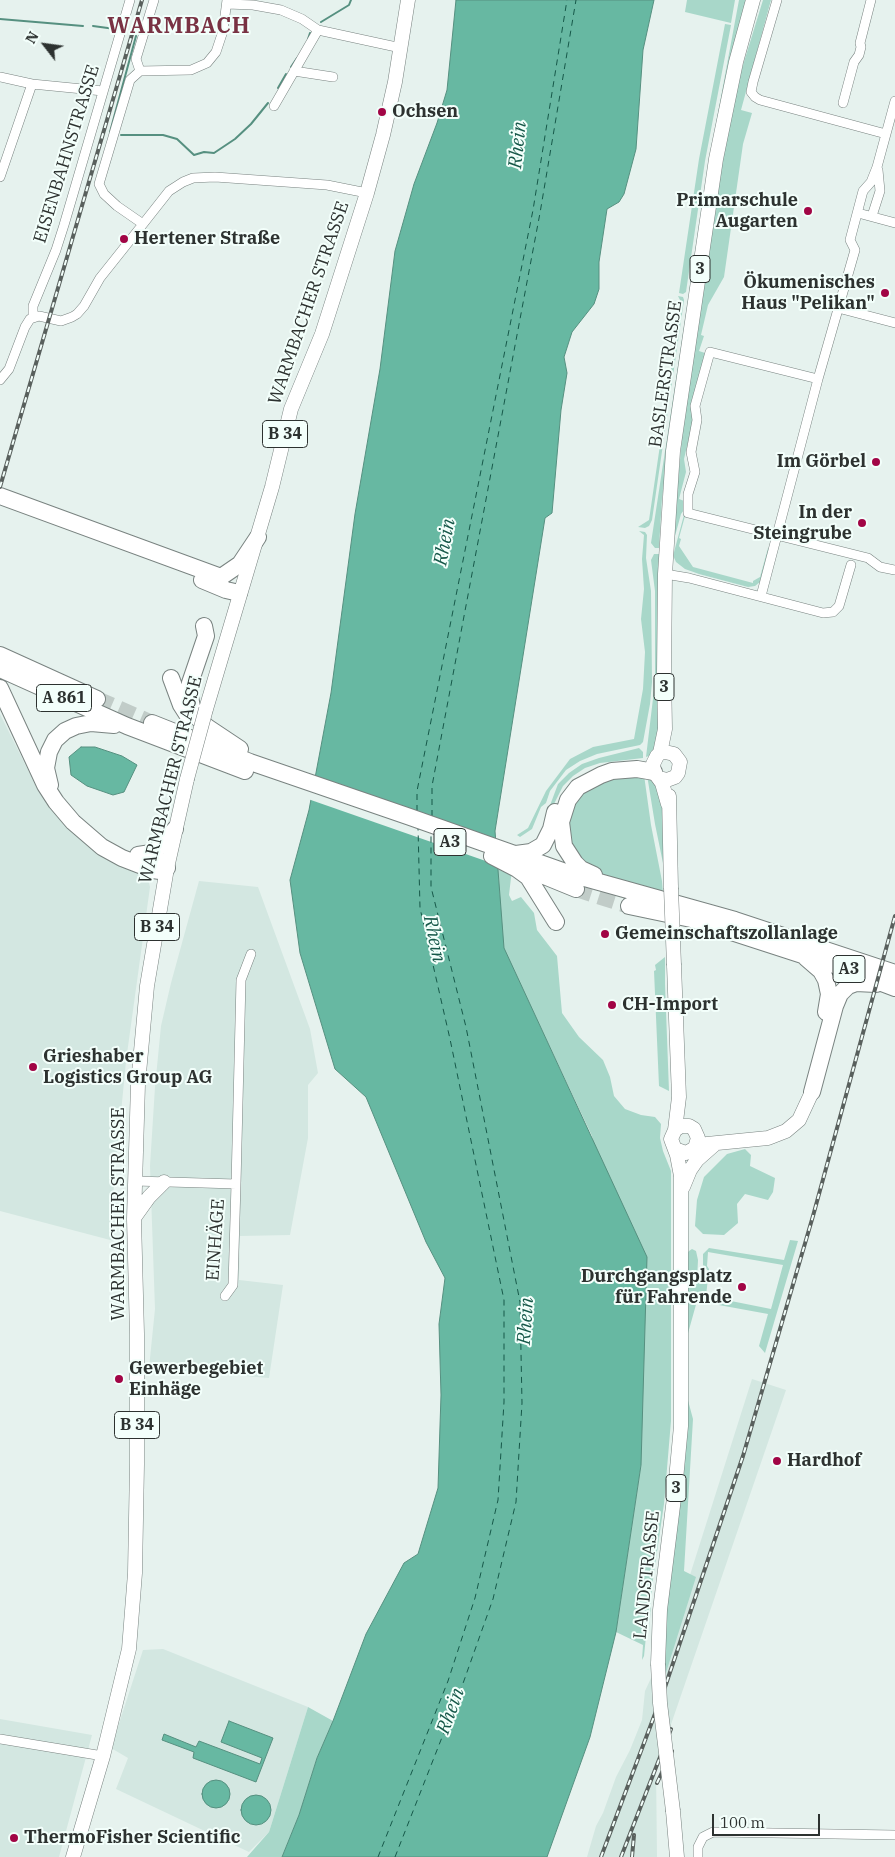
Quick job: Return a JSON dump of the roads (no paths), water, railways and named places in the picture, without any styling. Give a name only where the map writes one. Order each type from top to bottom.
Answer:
[{"type":"highway","points":[[0,496],[230,580],[239,594]]},
{"type":"highway","points":[[0,500],[239,594]]},
{"type":"highway","points":[[221,577],[240,564],[258,537]]},
{"type":"highway","points":[[204,626],[206,636],[190,683],[189,692],[192,708],[197,717],[226,741],[279,772]]},
{"type":"highway","name":"A 861","points":[[0,655],[97,699]]},
{"type":"highway","name":"A 861","points":[[0,669],[128,726],[224,764],[298,784],[409,822]]},
{"type":"highway","points":[[170,678],[181,705],[192,721],[218,742],[250,762]]},
{"type":"highway","points":[[0,688],[45,785],[73,822],[102,847],[122,858],[160,871],[167,868],[162,862],[118,851],[104,844],[84,827],[56,796],[48,783],[46,768],[49,752],[55,740],[65,731],[76,726],[92,723],[128,726]]},
{"type":"highway","name":"A 861","points":[[152,723],[279,772],[298,784]]},
{"type":"highway","points":[[195,734],[220,750]]},
{"type":"highway","points":[[556,922],[532,881],[517,862],[543,846],[551,829],[558,799],[578,778],[596,768],[606,765],[641,762],[662,766]]},
{"type":"highway","points":[[662,766],[612,771],[585,782],[578,787],[568,800],[564,809],[561,830],[567,852],[581,869],[665,893]]},
{"type":"highway","name":"A3","points":[[409,822],[517,862],[576,890]]},
{"type":"highway","name":"A3","points":[[409,822],[492,856],[574,875],[630,892],[665,893],[736,920],[892,973]]},
{"type":"highway","points":[[142,856],[152,853],[175,829]]},
{"type":"highway","name":"A3","points":[[630,906],[691,919],[838,966],[895,989]]},
{"type":"highway","points":[[802,956],[821,971],[828,985],[829,994],[808,1091]]},
{"type":"highway","points":[[808,1091],[835,1006],[842,991],[848,986],[860,982],[895,989]]},
{"type":"main road","name":"WARMBACHER STRASSE","points":[[73,1857],[103,1756],[128,1649],[135,1573],[137,1334],[134,1218],[138,1084],[147,986],[167,868],[175,829],[206,709],[239,594],[258,537],[291,409],[322,334],[367,192],[387,117],[401,48],[408,0]]},
{"type":"main road","name":"BASLERSTRASSE","points":[[675,1130],[681,1112],[674,965],[665,893],[668,804],[662,766],[665,729],[665,574],[673,451],[716,159],[734,71],[753,0]]},
{"type":"main road","points":[[808,1091],[799,1120],[786,1131],[768,1138],[707,1144],[682,1153],[675,1149],[671,1139],[675,1130],[681,1126],[707,1134],[743,1136],[766,1134],[784,1125],[794,1114],[808,1091]]},
{"type":"main road","points":[[681,1112],[694,1129],[698,1142],[693,1150]]},
{"type":"main road","points":[[680,1195],[690,1170],[697,1160],[718,1143]]},
{"type":"main road","name":"LANDSTRASSE","points":[[675,1149],[681,1176],[681,1426],[660,1610],[658,1664],[660,1703],[677,1857]]},
{"type":"main road","name":"LANDSTRASSE","points":[[681,1176],[693,1150]]},
{"type":"main road","points":[[134,1218],[157,1187],[164,1182]]},
{"type":"street","name":"EISENBAHNSTRASSE","points":[[33,316],[33,306],[61,233],[130,0]]},
{"type":"street","points":[[140,71],[136,59],[154,0]]},
{"type":"street","points":[[777,0],[753,82],[751,92],[755,98],[886,134]]},
{"type":"street","points":[[843,103],[854,62],[859,56],[860,43],[871,0]]},
{"type":"street","points":[[143,224],[104,194],[100,184],[130,80],[140,71],[192,70],[207,63],[216,52],[223,31],[227,2],[281,10],[302,19],[318,30],[401,48]]},
{"type":"street","points":[[274,106],[318,30]]},
{"type":"street","points":[[294,71],[332,77]]},
{"type":"street","points":[[0,77],[32,84],[103,91]]},
{"type":"street","points":[[0,177],[32,84]]},
{"type":"street","points":[[761,596],[854,250],[850,240],[863,191],[871,182],[877,167],[895,101]]},
{"type":"street","points":[[872,216],[880,191],[877,167]]},
{"type":"street","points":[[0,380],[9,369],[24,327],[33,316],[61,321],[77,314],[84,306],[100,278],[143,224],[170,191],[183,182],[193,178],[215,177],[327,185],[367,192]]},
{"type":"street","points":[[858,213],[895,223]]},
{"type":"street","points":[[838,308],[895,323]]},
{"type":"street","points":[[818,379],[710,352],[695,406],[697,420],[691,452],[695,472],[688,494],[688,513],[777,537],[868,558],[880,567],[895,570]]},
{"type":"street","points":[[665,574],[689,578],[823,613],[833,612],[839,606],[851,565]]},
{"type":"street","name":"EINHÄGE","points":[[225,1296],[233,1285],[241,980],[251,954]]},
{"type":"street","name":"EINHÄGE","points":[[135,1180],[236,1184]]},
{"type":"street","points":[[0,1739],[103,1756]]},
{"type":"street","points":[[698,1857],[698,1847],[703,1837],[714,1832],[895,1835]]},
{"type":"water","name":"Rhein","points":[[456,0],[654,0],[643,50],[636,149],[624,194],[619,202],[607,209],[599,262],[599,289],[594,304],[572,332],[564,357],[567,373],[561,410],[552,513],[545,518],[495,831],[504,948],[647,1257],[641,1465],[616,1632],[590,1737],[547,1857],[282,1857],[299,1815],[317,1758],[366,1634],[404,1563],[418,1554],[438,1488],[441,1395],[439,1324],[445,1278],[426,1242],[366,1097],[335,1069],[300,953],[290,880],[309,810],[331,693],[355,514],[380,369],[395,251],[414,184],[447,90]]},
{"type":"water","points":[[81,747],[95,747],[122,756],[137,765],[124,792],[113,795],[87,786],[71,775],[69,757]]},
{"type":"water","points":[[229,1721],[273,1738],[256,1782],[193,1758],[194,1752],[162,1740],[164,1734],[196,1747],[199,1741],[260,1764],[262,1758],[221,1742]]},
{"type":"water","points":[[216,1780],[226,1784],[230,1794],[226,1804],[216,1808],[206,1804],[202,1794],[206,1784]]},
{"type":"water","points":[[256,1795],[266,1800],[271,1810],[266,1820],[256,1825],[246,1820],[241,1810],[246,1800]]},
{"type":"waterway","points":[[321,22],[349,5],[351,0]]},
{"type":"waterway","points":[[0,19],[83,26]]},
{"type":"waterway","points":[[93,26],[115,29]]},
{"type":"waterway","points":[[308,39],[310,33]]},
{"type":"waterway","points":[[110,132],[136,36]]},
{"type":"waterway","points":[[291,67],[297,58]]},
{"type":"waterway","points":[[278,88],[286,74]]},
{"type":"waterway","points":[[121,135],[163,135],[177,139],[194,155],[204,152],[214,153],[235,139],[251,124],[268,103]]},
{"type":"tunnel","points":[[97,699],[152,723]]},
{"type":"tunnel","points":[[576,889],[629,906]]},
{"type":"railway","points":[[0,487],[142,0]]},
{"type":"railway","points":[[601,1857],[664,1690],[743,1456],[813,1216],[895,916]]},
{"type":"railway","points":[[621,1857],[671,1729]]},
{"type":"railway","points":[[657,1783],[672,1751]]},
{"type":"railway","points":[[632,1857],[634,1835]]},
{"type":"place","name":"Ochsen","points":[[382,112]]},
{"type":"place","name":"Primarschule Augarten","points":[[808,211]]},
{"type":"place","name":"Hertener Straße","points":[[124,239]]},
{"type":"place","name":"Ökumenisches Haus \"Pelikan\"","points":[[885,293]]},
{"type":"place","name":"Im Görbel","points":[[876,462]]},
{"type":"place","name":"In der Steingrube","points":[[862,523]]},
{"type":"place","name":"Gemeinschaftszollanlage","points":[[605,934]]},
{"type":"place","name":"CH-Import","points":[[612,1005]]},
{"type":"place","name":"Grieshaber Logistics Group AG","points":[[33,1067]]},
{"type":"place","name":"Durchgangsplatz für Fahrende","points":[[742,1287]]},
{"type":"place","name":"Gewerbegebiet Einhäge","points":[[119,1379]]},
{"type":"place","name":"Hardhof","points":[[777,1461]]},
{"type":"place","name":"ThermoFisher Scientific","points":[[14,1838]]},
{"type":"district","name":"WARMBACH","points":[[179,27]]}]
